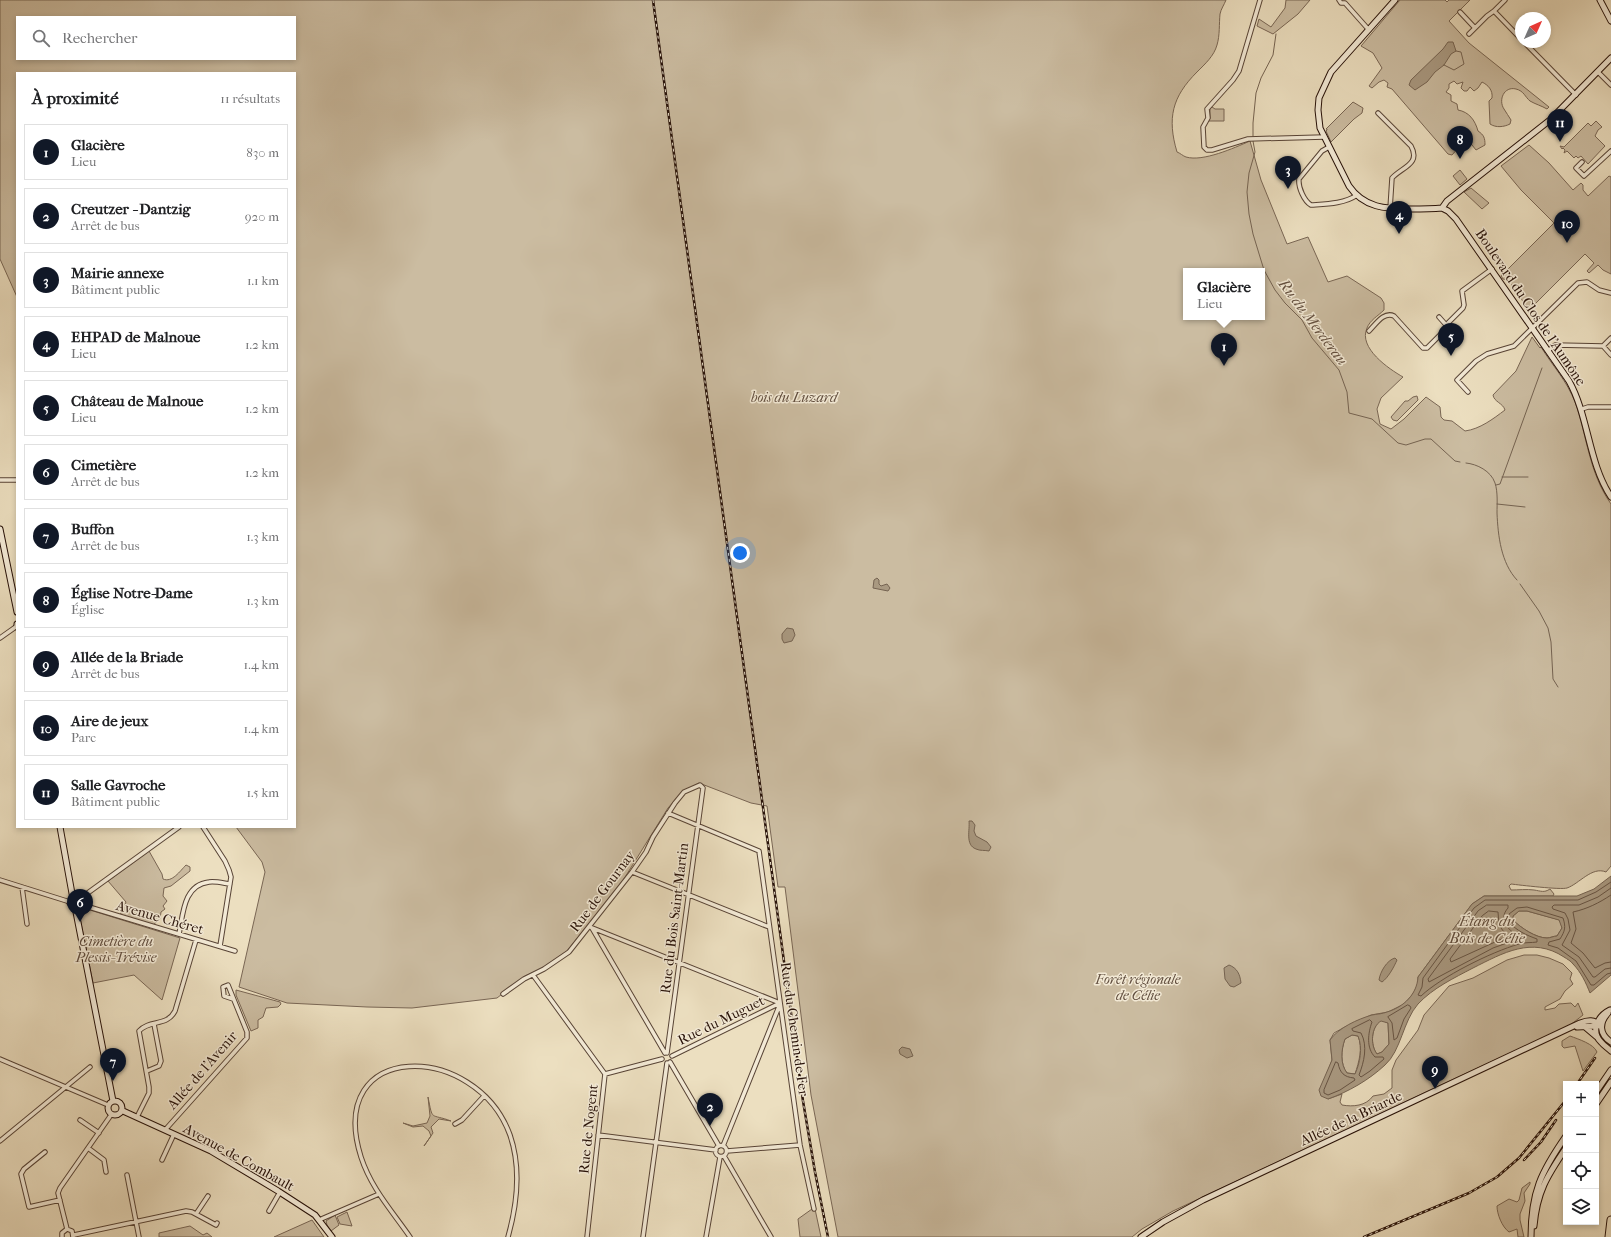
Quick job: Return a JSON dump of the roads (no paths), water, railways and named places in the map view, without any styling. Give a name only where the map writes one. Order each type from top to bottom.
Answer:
[{"type":"highway","points":[[1608,1237],[1611,1220]]},
{"type":"street","points":[[1260,0],[1239,70],[1233,80],[1208,109],[1208,118],[1203,126],[1204,146],[1207,150],[1212,150],[1248,139],[1324,137]]},
{"type":"street","points":[[1339,0],[1341,3],[1346,1],[1369,30]]},
{"type":"street","points":[[1395,0],[1332,72],[1320,94],[1318,110],[1320,128],[1349,186],[1357,195],[1374,206],[1390,209],[1442,208],[1447,201],[1549,122],[1611,58]]},
{"type":"street","points":[[1469,34],[1505,0]]},
{"type":"street","points":[[1600,0],[1611,22]]},
{"type":"street","points":[[1494,11],[1515,33]]},
{"type":"street","points":[[1460,12],[1475,28]]},
{"type":"street","points":[[1530,48],[1576,95]]},
{"type":"street","points":[[1598,72],[1611,86]]},
{"type":"street","points":[[1378,113],[1411,146],[1414,152],[1411,162],[1392,178],[1390,209]]},
{"type":"street","points":[[1329,147],[1322,151],[1299,179],[1298,183],[1307,203],[1312,205],[1341,202],[1357,195]]},
{"type":"street","points":[[1582,162],[1576,168],[1584,176],[1611,151]]},
{"type":"street","name":"Boulevard du Clos de l'Aumône","points":[[1442,208],[1448,211],[1456,219],[1533,328],[1571,385],[1582,409],[1597,467],[1604,485],[1611,497]]},
{"type":"street","points":[[1369,331],[1385,315],[1390,314],[1394,316],[1423,348],[1427,348],[1445,330],[1464,306],[1462,291],[1492,269]]},
{"type":"street","points":[[1468,392],[1456,380],[1476,361],[1489,353],[1512,348],[1580,282],[1587,282],[1599,290],[1611,293]]},
{"type":"street","points":[[1439,317],[1447,326]]},
{"type":"street","points":[[1548,350],[1555,345],[1603,346],[1611,338]]},
{"type":"street","points":[[1603,346],[1611,355]]},
{"type":"street","points":[[1582,409],[1588,407],[1611,407]]},
{"type":"street","points":[[0,480],[16,480]]},
{"type":"street","points":[[0,530],[16,607]]},
{"type":"street","points":[[0,638],[16,627]]},
{"type":"street","name":"Rue de Gournay","points":[[503,994],[524,979],[544,969],[569,952],[591,927],[632,872],[646,852],[653,837],[684,792],[702,786]]},
{"type":"street","name":"Rue du Bois Saint-Martin","points":[[666,1053],[680,963],[702,786]]},
{"type":"street","points":[[668,814],[698,826]]},
{"type":"street","name":"Rue du Chemin de Fer","points":[[698,826],[758,851],[800,1145],[814,1209]]},
{"type":"street","points":[[60,828],[113,1101]]},
{"type":"street","points":[[75,902],[178,828]]},
{"type":"street","points":[[204,828],[229,870],[231,877],[220,946]]},
{"type":"street","points":[[632,872],[769,927]]},
{"type":"street","name":"Avenue Chéret","points":[[0,880],[235,951]]},
{"type":"street","points":[[179,934],[186,899],[189,893],[203,883],[210,882],[230,884]]},
{"type":"street","points":[[22,887],[27,924]]},
{"type":"street","points":[[591,927],[780,1004],[719,1147],[717,1155],[722,1156],[771,1237]]},
{"type":"street","points":[[591,927],[666,1053],[672,1056],[672,1059],[668,1063],[644,1237]]},
{"type":"street","points":[[137,1117],[149,1093],[147,1071],[139,1031],[144,1026],[166,1021],[172,1017],[196,940]]},
{"type":"street","name":"Rue de Nogent","points":[[533,975],[605,1074],[587,1237]]},
{"type":"street","name":"Allée de l'Avenir","points":[[165,1130],[247,1038],[247,1032],[233,999]]},
{"type":"street","name":"Rue du Muguet","points":[[672,1056],[780,1004]]},
{"type":"street","points":[[1598,1038],[1598,1024],[1601,1016],[1611,1010]]},
{"type":"street","name":"Allée de la Briarde","points":[[1141,1237],[1163,1222],[1203,1200],[1574,1027],[1587,1021],[1598,1024]]},
{"type":"street","points":[[147,1071],[159,1066],[161,1060],[154,1024]]},
{"type":"street","points":[[1598,1024],[1604,1035],[1611,1042]]},
{"type":"street","name":"Allée de la Briarde","points":[[1574,1027],[1598,1024]]},
{"type":"street","points":[[1584,1026],[1611,1050]]},
{"type":"street","points":[[605,1074],[662,1059],[666,1053]]},
{"type":"street","points":[[662,1059],[668,1063],[719,1147]]},
{"type":"street","points":[[0,1060],[108,1105]]},
{"type":"street","points":[[410,1237],[379,1194],[364,1165],[359,1149],[356,1131],[359,1105],[364,1092],[373,1080],[391,1069],[419,1065],[434,1068],[457,1076],[471,1084],[484,1096],[504,1124],[509,1134],[515,1155],[516,1184],[512,1219],[508,1237]]},
{"type":"street","points":[[0,1141],[90,1067]]},
{"type":"street","points":[[1599,1088],[1611,1070]]},
{"type":"street","points":[[1599,1100],[1611,1082]]},
{"type":"street","points":[[455,1124],[462,1120],[484,1096]]},
{"type":"street","points":[[108,1105],[113,1101]]},
{"type":"street","points":[[111,1115],[119,1115],[122,1111],[122,1104],[113,1101]]},
{"type":"street","points":[[108,1105],[108,1110],[111,1115]]},
{"type":"street","name":"Avenue de Combault","points":[[122,1111],[211,1151],[280,1192],[310,1211],[332,1237]]},
{"type":"street","points":[[66,1229],[58,1193],[111,1115]]},
{"type":"street","points":[[80,1120],[99,1133]]},
{"type":"street","points":[[162,1160],[174,1134]]},
{"type":"street","points":[[598,1135],[656,1143],[719,1147],[727,1150],[800,1145]]},
{"type":"street","points":[[1532,1237],[1532,1209],[1537,1187],[1547,1164],[1563,1140]]},
{"type":"street","points":[[88,1148],[104,1160],[106,1172]]},
{"type":"street","points":[[706,1237],[722,1156],[727,1150]]},
{"type":"street","points":[[45,1152],[24,1169],[21,1174],[29,1207],[60,1200]]},
{"type":"street","points":[[1532,1237],[1536,1208],[1544,1182],[1563,1153]]},
{"type":"street","points":[[127,1175],[139,1237]]},
{"type":"street","points":[[269,1211],[280,1192]]},
{"type":"street","points":[[319,1220],[379,1194]]},
{"type":"street","points":[[196,1214],[208,1196]]},
{"type":"street","points":[[66,1229],[72,1231],[74,1236],[186,1211],[196,1214],[216,1225],[217,1223]]},
{"type":"street","points":[[62,1237],[62,1233],[66,1229]]},
{"type":"water","points":[[1448,42],[1453,42],[1456,51],[1451,54],[1444,65],[1435,72],[1427,82],[1415,90],[1409,85],[1411,80],[1443,49]]},
{"type":"water","points":[[877,578],[881,586],[887,584],[890,588],[888,591],[873,588],[874,580]]},
{"type":"water","points":[[787,628],[793,629],[795,635],[792,641],[784,643],[782,634]]},
{"type":"water","points":[[969,821],[972,821],[975,825],[974,831],[976,836],[987,842],[991,847],[989,851],[978,850],[970,844]]},
{"type":"water","name":"Étang du Bois de Célie","points":[[1611,876],[1611,975],[1590,993],[1576,967],[1569,960],[1552,951],[1529,947],[1507,952],[1484,962],[1451,980],[1424,998],[1413,1011],[1395,1052],[1385,1065],[1372,1076],[1336,1096],[1328,1099],[1321,1096],[1319,1090],[1332,1060],[1330,1040],[1349,1024],[1372,1015],[1393,1010],[1404,1003],[1415,989],[1418,977],[1472,904],[1484,896],[1577,896],[1594,889]],"holes":[[[1519,911],[1527,911],[1559,920],[1562,928],[1557,936],[1543,938],[1524,929],[1513,920],[1513,916]],[[1381,1021],[1388,1023],[1389,1044],[1382,1052],[1377,1054],[1373,1046],[1373,1032]],[[1352,1035],[1358,1036],[1360,1041],[1360,1055],[1355,1074],[1347,1073],[1343,1065],[1342,1052],[1345,1039]]]},
{"type":"water","points":[[1395,958],[1397,960],[1394,966],[1389,975],[1382,982],[1379,980],[1382,970],[1389,961]]},
{"type":"water","points":[[1229,965],[1236,970],[1241,980],[1241,983],[1234,987],[1230,986],[1225,979],[1224,968]]},
{"type":"water","points":[[902,1047],[910,1049],[913,1056],[907,1058],[900,1054],[899,1050]]},
{"type":"waterway","name":"Ru du Merderau","points":[[1253,136],[1256,93],[1261,78],[1273,55],[1276,34]]},
{"type":"waterway","points":[[1444,65],[1454,70],[1464,64],[1461,52],[1456,51]]},
{"type":"waterway","name":"Ru du Merderau","points":[[1253,141],[1255,152],[1249,173],[1247,192],[1253,234],[1263,268]]},
{"type":"waterway","name":"Ru du Merderau","points":[[1265,272],[1275,290],[1285,303],[1302,320],[1312,338],[1339,370],[1347,392],[1349,413],[1372,419],[1398,443],[1406,445],[1425,439],[1431,439],[1455,461],[1460,462]]},
{"type":"waterway","points":[[1496,485],[1500,484],[1542,368]]},
{"type":"waterway","name":"Ru du Merderau","points":[[1466,463],[1483,469],[1490,475],[1495,483],[1497,494],[1498,531],[1501,549],[1507,566],[1517,580]]},
{"type":"waterway","points":[[1502,477],[1528,477]]},
{"type":"waterway","points":[[1497,504],[1525,507]]},
{"type":"waterway","name":"Ru du Merderau","points":[[1520,584],[1539,611],[1548,628],[1551,642],[1553,679],[1558,687]]},
{"type":"railway","points":[[653,0],[803,1101],[828,1237]]},
{"type":"railway","points":[[1579,1081],[1595,1058]]},
{"type":"railway","points":[[1364,1237],[1469,1193],[1497,1177],[1519,1158],[1563,1104]]},
{"type":"railway","points":[[1524,1160],[1541,1142],[1556,1120]]},
{"type":"place","name":"Salle Gavroche","points":[[1560,142]]},
{"type":"place","name":"Église Notre-Dame","points":[[1460,159]]},
{"type":"place","name":"Mairie annexe","points":[[1288,189]]},
{"type":"place","name":"EHPAD de Malnoue","points":[[1399,234]]},
{"type":"place","name":"Aire de jeux","points":[[1567,243]]},
{"type":"place","name":"Château de Malnoue","points":[[1451,356]]},
{"type":"place","name":"Glacière","points":[[1224,366]]},
{"type":"place","name":"Cimetière","points":[[80,922]]},
{"type":"place","name":"Buffon","points":[[113,1081]]},
{"type":"place","name":"Allée de la Briade","points":[[1435,1089]]},
{"type":"place","name":"Creutzer - Dantzig","points":[[710,1126]]},
{"type":"park label","name":"bois du Luzard","points":[[794,397]]},
{"type":"park label","name":"Cimetière du Plessis-Trévise","points":[[116,950]]},
{"type":"park label","name":"Forêt régionale de Célie","points":[[1138,988]]}]
